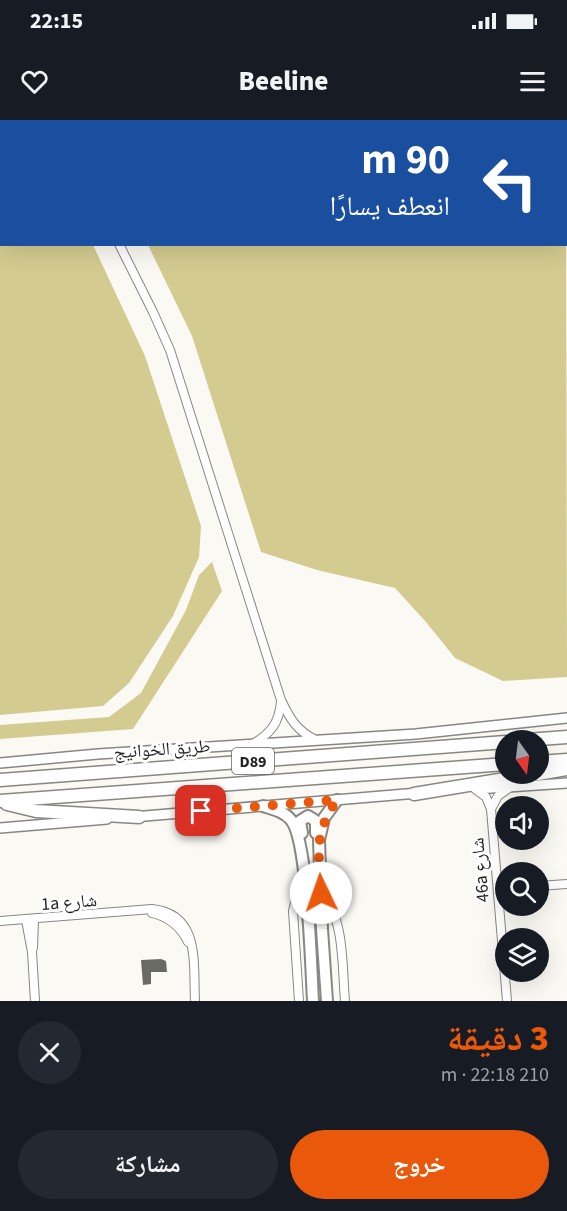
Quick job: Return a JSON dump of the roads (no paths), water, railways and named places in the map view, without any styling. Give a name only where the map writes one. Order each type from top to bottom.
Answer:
[{"type":"highway","points":[[549,738],[567,737]]},
{"type":"highway","name":"طريق الخوانيج","points":[[0,780],[495,743]]},
{"type":"highway","points":[[549,761],[567,760]]},
{"type":"highway","name":"D89","points":[[0,801],[495,765]]},
{"type":"highway","points":[[549,772],[567,769]]},
{"type":"highway","points":[[414,794],[495,781]]},
{"type":"highway","points":[[0,801],[36,811],[139,817]]},
{"type":"main road","points":[[327,1001],[319,854],[324,818],[337,800]]},
{"type":"main road","points":[[262,806],[283,813],[293,821],[298,836],[305,884],[313,1001]]},
{"type":"main road","points":[[301,853],[304,843],[300,824],[302,818],[308,816],[316,820],[315,841],[319,854]]},
{"type":"street","points":[[120,246],[170,350],[281,700],[294,725],[316,740]]},
{"type":"street","points":[[253,744],[266,736],[275,724],[281,700]]},
{"type":"street","points":[[0,763],[98,754],[442,731],[567,718]]},
{"type":"street","points":[[0,828],[567,783]]},
{"type":"street","points":[[491,809],[502,792],[516,786]]},
{"type":"street","points":[[475,789],[486,797],[491,809]]},
{"type":"street","name":"46a شارع","points":[[491,809],[498,862]]},
{"type":"street","points":[[299,1001],[293,911],[296,898],[305,884]]},
{"type":"street","points":[[549,885],[567,884]]},
{"type":"street","points":[[321,893],[331,904],[336,919],[345,1001]]},
{"type":"street","name":"1a شارع","points":[[0,921],[159,910],[187,930],[192,944],[195,1001]]},
{"type":"street","name":"46a شارع","points":[[503,916],[507,1001]]},
{"type":"street","points":[[30,920],[35,1001]]}]
